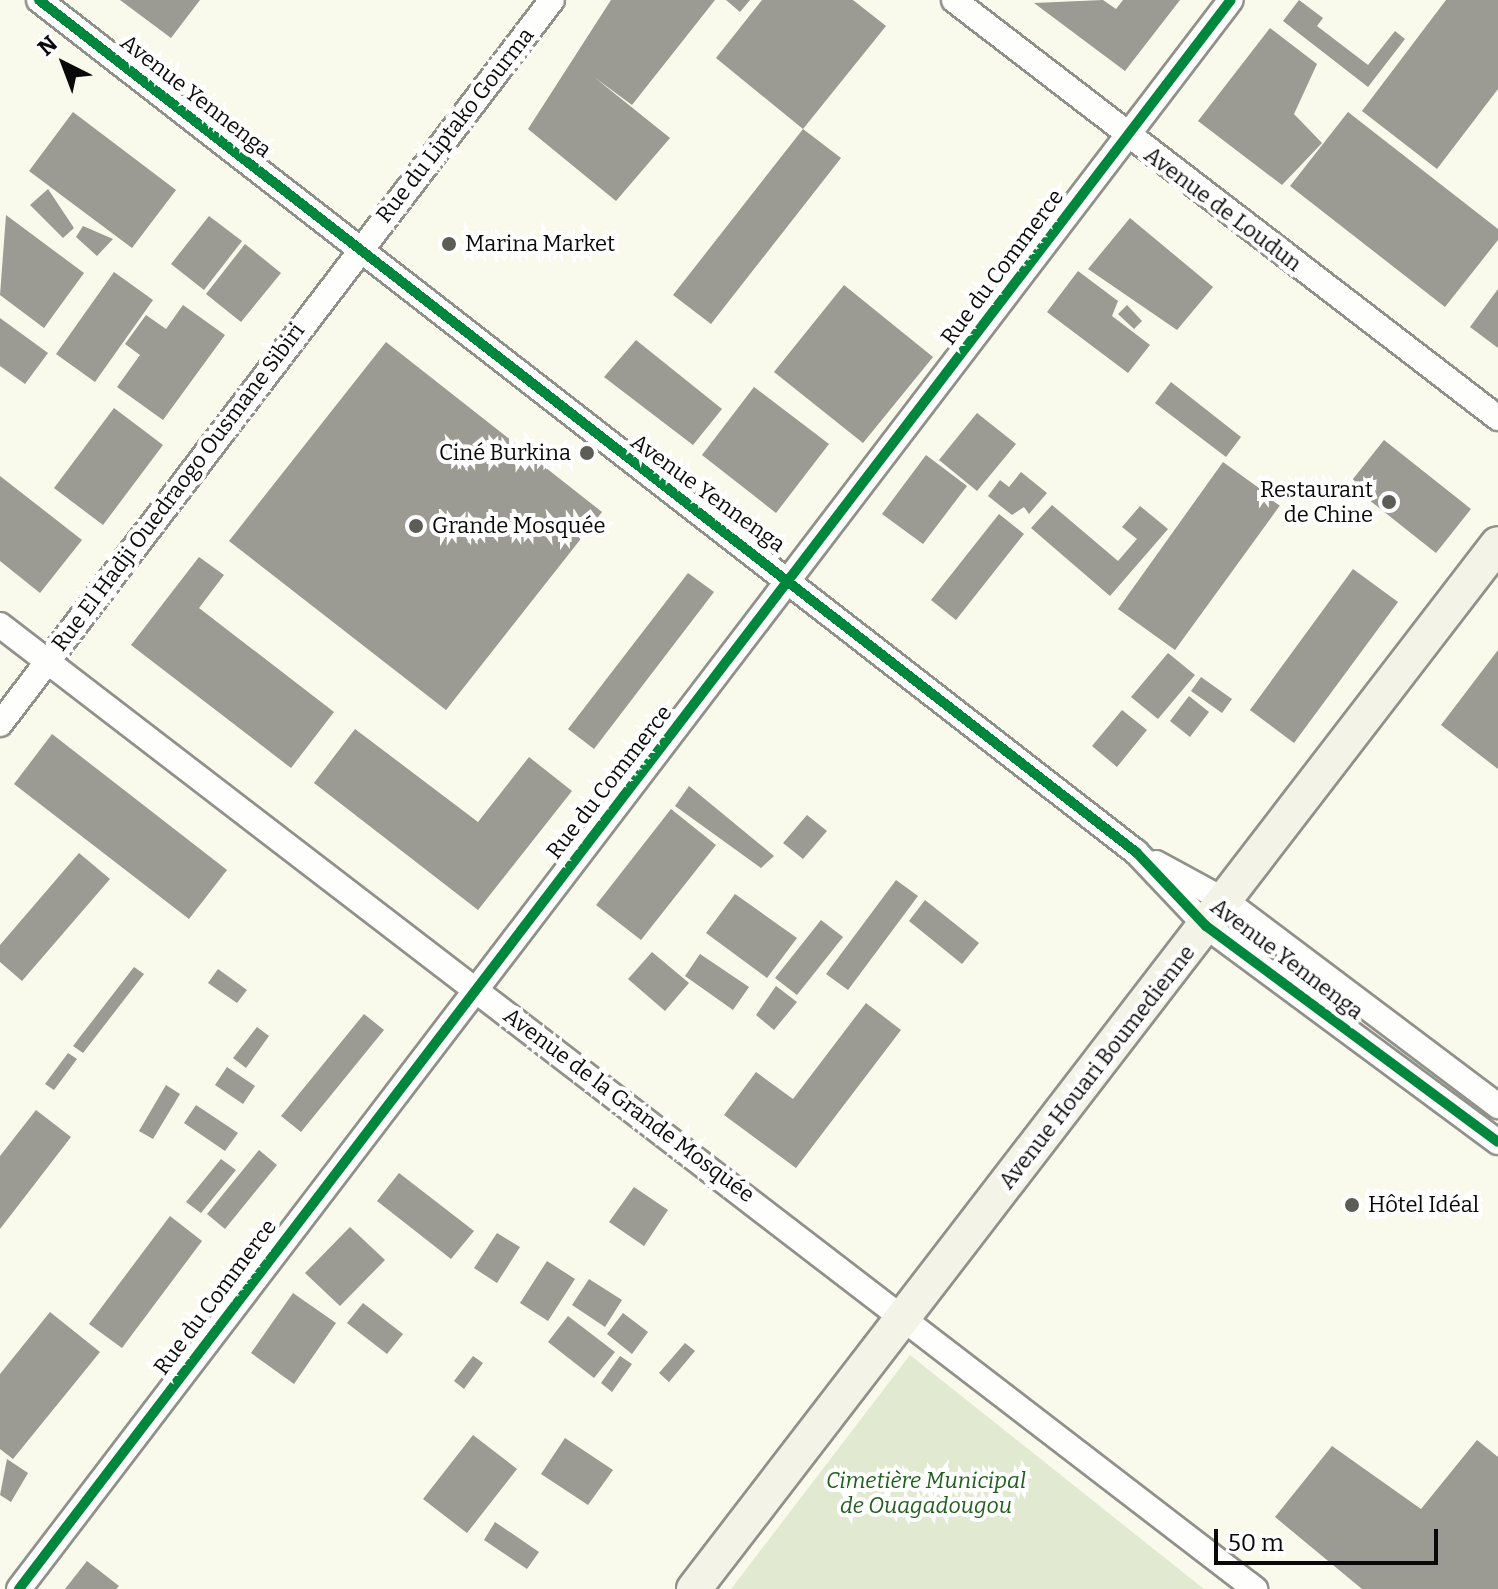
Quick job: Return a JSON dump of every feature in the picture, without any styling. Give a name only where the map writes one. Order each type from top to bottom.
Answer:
[{"type":"main road","name":"Avenue Houari Boumedienne","points":[[694,1589],[1498,544]]},
{"type":"street","name":"Avenue Yennenga","points":[[39,0],[357,249],[791,579],[1216,913],[1498,1142]]},
{"type":"street","name":"Rue du Liptako Gourma","points":[[357,249],[552,0]]},
{"type":"street","name":"Avenue de Loudun","points":[[954,0],[1127,137],[1497,416]]},
{"type":"street","name":"Rue du Commerce","points":[[19,1589],[475,987],[791,579],[1231,0]]},
{"type":"street","name":"Rue El Hadji Ouedraogo Ousmane Sibiri","points":[[0,724],[357,249]]},
{"type":"street","name":"Avenue de la Grande Mosquée","points":[[0,625],[905,1316],[1255,1589]]},
{"type":"street","name":"Avenue Yennenga","points":[[1216,913],[1498,1106]]},
{"type":"green space","name":"Cimetière Municipal de Ouagadougou","points":[[910,1355],[1204,1589],[731,1589]]},
{"type":"building","points":[[120,0],[200,0],[171,38]]},
{"type":"building","points":[[611,0],[715,0],[632,105],[594,77],[670,138],[616,201],[528,129]]},
{"type":"building","points":[[726,0],[750,0],[740,12]]},
{"type":"building","points":[[762,0],[853,0],[886,26],[803,129],[716,58]]},
{"type":"building","points":[[1103,0],[1116,9],[1123,0],[1180,0],[1125,71],[1034,3]]},
{"type":"building","points":[[1299,0],[1323,18],[1317,26],[1368,65],[1395,31],[1405,39],[1368,87],[1283,21]]},
{"type":"building","points":[[1446,0],[1498,0],[1498,89],[1437,169],[1362,111]]},
{"type":"building","points":[[1270,28],[1317,64],[1294,114],[1322,143],[1282,185],[1198,121]]},
{"type":"building","points":[[73,112],[176,190],[132,248],[29,171]]},
{"type":"building","points":[[1348,112],[1498,229],[1498,240],[1445,307],[1290,186]]},
{"type":"building","points":[[803,129],[841,158],[711,324],[673,295]]},
{"type":"building","points":[[48,189],[74,228],[63,238],[30,205]]},
{"type":"building","points":[[6,215],[84,273],[44,328],[0,295]]},
{"type":"building","points":[[209,216],[242,241],[204,290],[171,264]]},
{"type":"building","points":[[1130,218],[1213,287],[1177,330],[1088,269]]},
{"type":"building","points":[[83,226],[113,239],[97,256],[76,237]]},
{"type":"building","points":[[245,244],[281,273],[241,322],[206,294]]},
{"type":"building","points":[[1078,271],[1118,301],[1112,316],[1150,345],[1128,373],[1047,312]]},
{"type":"building","points":[[114,272],[153,300],[95,382],[56,354]]},
{"type":"building","points":[[844,285],[933,357],[863,443],[774,372]]},
{"type":"building","points":[[1498,289],[1498,348],[1470,327]]},
{"type":"building","points":[[183,305],[225,335],[163,420],[117,387],[140,355],[125,344],[146,315],[166,329]]},
{"type":"building","points":[[1127,305],[1142,321],[1134,329],[1118,314]]},
{"type":"building","points":[[0,318],[48,353],[25,384],[0,366]]},
{"type":"building","points":[[636,340],[722,409],[693,445],[604,377]]},
{"type":"building","name":"Grande Mosquée","points":[[386,342],[602,512],[446,710],[229,541]]},
{"type":"building","points":[[1171,382],[1241,437],[1226,457],[1155,403]]},
{"type":"building","points":[[754,387],[829,444],[776,513],[702,455]]},
{"type":"building","points":[[114,408],[163,445],[103,525],[54,488]]},
{"type":"building","points":[[977,413],[1016,444],[977,491],[939,460]]},
{"type":"building","points":[[1384,440],[1471,509],[1436,553],[1349,484]]},
{"type":"building","points":[[926,455],[967,486],[923,544],[882,514]]},
{"type":"building","points":[[1223,462],[1281,504],[1175,650],[1118,609]]},
{"type":"building","points":[[1021,472],[1047,493],[1029,514],[1024,507],[1012,515],[988,496],[1000,480],[1009,487]]},
{"type":"building","points":[[0,476],[82,540],[40,593],[0,561]]},
{"type":"building","points":[[1052,505],[1118,561],[1137,539],[1122,527],[1140,506],[1168,529],[1110,596],[1031,528]]},
{"type":"building","points":[[999,514],[1024,534],[956,620],[931,600]]},
{"type":"building","points":[[199,557],[224,575],[199,608],[334,712],[291,768],[131,645]]},
{"type":"building","points":[[1353,569],[1398,602],[1294,743],[1250,710]]},
{"type":"building","points":[[688,573],[714,592],[594,749],[568,729]]},
{"type":"building","points":[[1498,650],[1498,769],[1441,725]]},
{"type":"building","points":[[1168,653],[1195,675],[1158,719],[1131,697]]},
{"type":"building","points":[[1201,677],[1232,699],[1222,713],[1191,691]]},
{"type":"building","points":[[1189,696],[1209,712],[1190,737],[1170,721]]},
{"type":"building","points":[[1122,710],[1147,730],[1117,767],[1092,746]]},
{"type":"building","points":[[355,729],[478,822],[529,757],[572,791],[478,910],[314,783]]},
{"type":"building","points":[[52,734],[227,870],[189,919],[14,784]]},
{"type":"building","points":[[689,786],[774,856],[761,868],[675,806]]},
{"type":"building","points":[[671,809],[716,845],[641,940],[596,905]]},
{"type":"building","points":[[807,815],[827,831],[803,859],[783,843]]},
{"type":"building","points":[[79,853],[110,879],[22,981],[0,962],[0,945]]},
{"type":"building","points":[[896,880],[918,896],[848,990],[826,974]]},
{"type":"building","points":[[735,894],[797,938],[767,978],[706,933]]},
{"type":"building","points":[[925,900],[979,943],[962,964],[909,921]]},
{"type":"building","points":[[821,920],[843,937],[797,995],[775,978]]},
{"type":"building","points":[[652,952],[689,983],[665,1011],[628,979]]},
{"type":"building","points":[[700,954],[749,987],[733,1010],[685,976]]},
{"type":"building","points":[[134,967],[144,974],[83,1053],[73,1046]]},
{"type":"building","points":[[218,969],[247,990],[237,1003],[208,983]]},
{"type":"building","points":[[776,986],[797,1002],[774,1030],[756,1015]]},
{"type":"building","points":[[866,1003],[901,1030],[796,1168],[724,1115],[756,1072],[793,1099]]},
{"type":"building","points":[[364,1014],[384,1030],[301,1132],[281,1116]]},
{"type":"building","points":[[257,1027],[269,1036],[246,1068],[233,1058]]},
{"type":"building","points":[[68,1053],[77,1059],[54,1090],[45,1084]]},
{"type":"building","points":[[227,1067],[255,1086],[243,1104],[215,1085]]},
{"type":"building","points":[[166,1085],[180,1094],[153,1139],[139,1131]]},
{"type":"building","points":[[196,1105],[238,1133],[225,1151],[184,1123]]},
{"type":"building","points":[[36,1110],[71,1137],[0,1229],[0,1156]]},
{"type":"building","points":[[259,1150],[277,1165],[225,1229],[207,1214]]},
{"type":"building","points":[[221,1159],[236,1170],[201,1213],[186,1202]]},
{"type":"building","points":[[399,1173],[474,1231],[451,1259],[377,1201]]},
{"type":"building","points":[[634,1187],[668,1210],[644,1246],[609,1222]]},
{"type":"building","points":[[170,1216],[202,1241],[122,1348],[89,1324]]},
{"type":"building","points":[[350,1227],[385,1260],[340,1306],[305,1273]]},
{"type":"building","points":[[497,1233],[520,1247],[497,1283],[474,1268]]},
{"type":"building","points":[[547,1261],[575,1279],[548,1321],[520,1303]]},
{"type":"building","points":[[589,1279],[622,1300],[605,1327],[572,1305]]},
{"type":"building","points":[[293,1293],[336,1323],[294,1384],[251,1353]]},
{"type":"building","points":[[363,1303],[403,1334],[387,1354],[347,1323]]},
{"type":"building","points":[[50,1312],[100,1352],[13,1459],[0,1449],[0,1374]]},
{"type":"building","points":[[623,1313],[648,1332],[632,1354],[607,1334]]},
{"type":"building","points":[[568,1316],[615,1352],[594,1378],[548,1342]]},
{"type":"building","points":[[685,1343],[695,1351],[669,1382],[659,1373]]},
{"type":"building","points":[[473,1356],[483,1363],[464,1389],[454,1381]]},
{"type":"building","points":[[620,1356],[632,1364],[612,1392],[601,1383]]},
{"type":"building","points":[[473,1435],[517,1469],[467,1533],[423,1499]]},
{"type":"building","points":[[565,1438],[613,1470],[588,1505],[541,1474]]},
{"type":"building","points":[[1477,1440],[1498,1457],[1498,1589],[1362,1589],[1275,1517],[1332,1446],[1421,1509]]},
{"type":"building","points":[[7,1459],[28,1473],[11,1502],[0,1495]]},
{"type":"building","points":[[495,1522],[539,1552],[527,1569],[484,1540]]},
{"type":"building","points":[[87,1561],[119,1586],[116,1589],[65,1589]]},
{"type":"cycle path","points":[[39,0],[1136,852],[1206,926],[1498,1142]]},
{"type":"cycle path","points":[[19,1589],[1231,0]]},
{"type":"place","name":"Marina Market","points":[[449,244]]},
{"type":"place","name":"Ciné Burkina","points":[[587,453]]},
{"type":"place","name":"Restaurant de Chine","points":[[1389,502]]},
{"type":"place","name":"Grande Mosquée","points":[[416,526]]},
{"type":"place","name":"Hôtel Idéal","points":[[1352,1205]]}]
